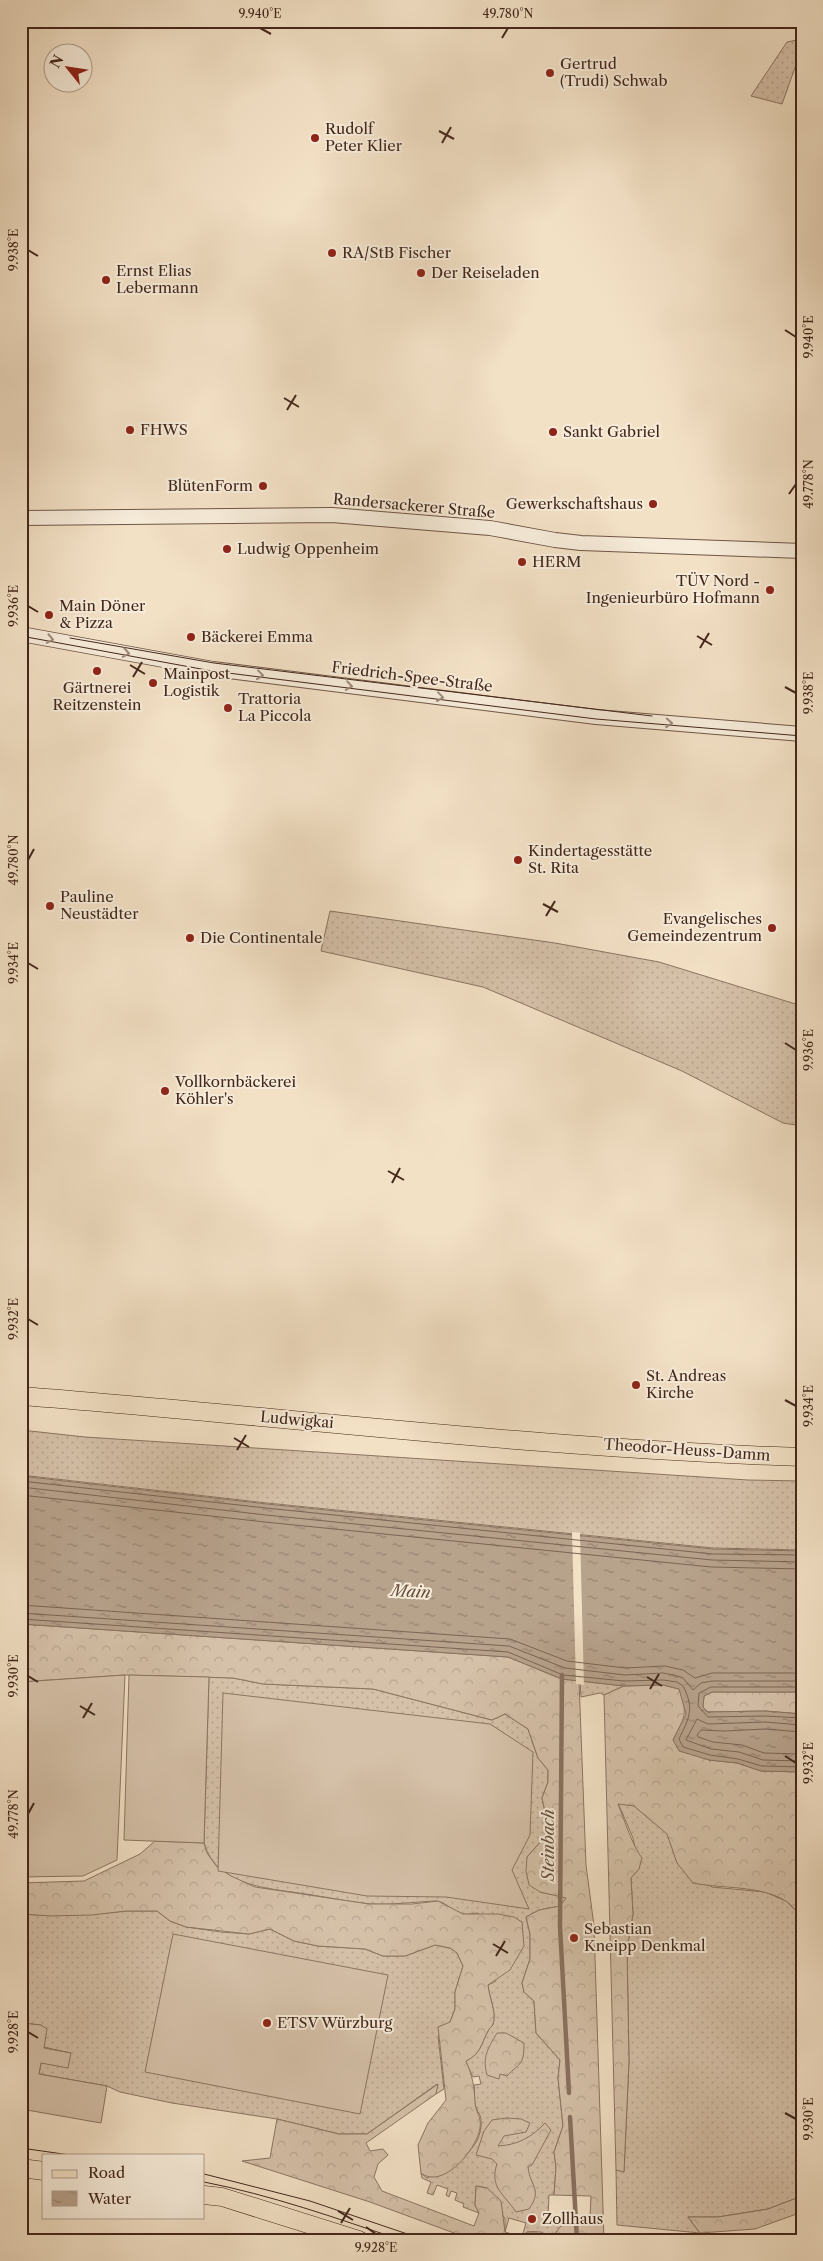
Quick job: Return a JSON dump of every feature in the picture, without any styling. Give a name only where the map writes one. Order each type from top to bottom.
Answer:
[{"type":"main road","name":"Ludwigkai","points":[[21,1396],[573,1443]]},
{"type":"main road","name":"Theodor-Heuss-Damm","points":[[573,1443],[802,1457]]},
{"type":"main road","points":[[21,2168],[42,2171]]},
{"type":"main road","points":[[205,2195],[222,2197],[359,2240]]},
{"type":"street","name":"Randersackerer Straße","points":[[21,518],[332,515],[481,527],[580,543],[802,551]]},
{"type":"street","name":"Friedrich-Spee-Straße","points":[[21,634],[213,669],[596,717],[802,734]]},
{"type":"green space","points":[[802,39],[802,48],[782,104],[751,96],[787,42]]},
{"type":"green space","points":[[330,911],[555,943],[659,962],[802,1006],[802,1126],[783,1123],[682,1071],[483,987],[321,951]]},
{"type":"green space","points":[[21,1430],[85,1437],[748,1480],[802,1481],[802,1550],[713,1548],[267,1503],[21,1475]]},
{"type":"green space","points":[[21,1624],[508,1657],[559,1678],[579,1681],[586,1865],[594,1926],[604,2240],[555,2240],[556,2232],[561,2226],[570,2224],[574,2218],[590,2219],[591,2196],[554,2195],[556,2167],[554,2152],[563,2126],[558,2078],[560,2060],[536,2033],[534,2001],[524,1992],[522,1983],[530,1959],[530,1934],[526,1917],[539,1910],[560,1906],[566,1898],[540,1892],[529,1885],[526,1871],[527,1857],[544,1838],[548,1825],[542,1798],[548,1782],[548,1770],[538,1758],[528,1729],[505,1714],[492,1720],[373,1689],[263,1684],[233,1678],[125,1675],[21,1682]]},
{"type":"green space","points":[[125,1675],[117,1860],[83,1876],[21,1877],[21,1682]]},
{"type":"green space","points":[[129,1675],[209,1677],[204,1843],[124,1840]]},
{"type":"green space","points":[[209,1677],[233,1678],[263,1684],[373,1689],[492,1720],[505,1714],[528,1729],[538,1758],[548,1770],[548,1782],[542,1798],[548,1825],[544,1838],[527,1857],[540,1892],[567,1897],[560,1906],[539,1910],[526,1917],[530,1934],[530,1959],[522,1983],[524,1992],[534,2001],[536,2033],[560,2060],[558,2078],[563,2126],[554,2152],[556,2167],[554,2195],[549,2195],[548,2217],[574,2218],[571,2224],[556,2232],[555,2240],[549,2240],[550,2237],[536,2232],[527,2232],[522,2237],[526,2223],[509,2218],[505,2232],[505,2219],[487,2188],[476,2186],[475,2205],[479,2213],[463,2207],[464,2204],[455,2200],[457,2193],[451,2191],[449,2197],[446,2195],[448,2189],[437,2185],[433,2195],[427,2193],[431,2182],[422,2178],[421,2173],[427,2178],[464,2156],[472,2149],[481,2130],[481,2119],[475,2104],[474,2085],[481,2084],[479,2076],[473,2077],[465,2061],[477,2052],[493,2024],[493,2010],[488,1985],[496,1981],[478,1913],[463,1914],[439,1901],[370,1904],[276,1890],[246,1883],[220,1869],[211,1858],[204,1843]]},
{"type":"green space","points":[[580,1681],[624,1686],[604,1695],[600,1693],[581,1697]]},
{"type":"green space","points":[[663,1685],[679,1689],[684,1704],[684,1716],[673,1740],[709,1760],[737,1763],[761,1771],[802,1772],[802,1913],[799,1914],[790,1904],[774,1895],[751,1890],[693,1883],[677,1863],[667,1834],[634,1806],[618,1804],[632,1840],[642,1858],[639,1869],[631,1878],[633,1914],[627,1949],[629,2061],[624,2172],[616,2170],[604,1695],[624,1686]]},
{"type":"green space","points":[[712,1692],[802,1692],[802,1714],[765,1711],[708,1712],[703,1707],[704,1696]]},
{"type":"green space","points":[[223,1693],[490,1724],[533,1752],[530,1835],[512,1870],[529,1909],[446,1897],[367,1896],[218,1871]]},
{"type":"green space","points":[[618,1803],[634,1806],[668,1834],[677,1863],[712,1887],[765,1892],[786,1901],[798,1913],[802,1913],[802,2196],[768,2209],[718,2217],[688,2217],[700,2233],[617,2225],[616,2170],[624,2171],[629,2061],[627,1949],[633,1914],[631,1878],[639,1869],[633,1838]]},
{"type":"green space","points":[[155,1841],[204,1843],[207,1853],[217,1867],[255,1887],[369,1904],[412,1904],[438,1901],[463,1914],[498,1914],[514,1917],[522,1922],[524,1946],[510,1970],[488,1985],[493,2010],[493,2024],[488,2030],[478,2052],[466,2061],[473,2082],[480,2128],[473,2146],[458,2165],[449,2172],[439,2176],[430,2177],[421,2173],[418,2145],[428,2123],[446,2100],[438,2027],[450,2022],[455,2009],[455,1992],[463,1966],[457,1953],[450,1948],[435,1945],[405,1956],[383,1956],[365,1949],[318,1946],[294,1941],[270,1929],[249,1934],[186,1927],[170,1921],[157,1911],[51,1916],[21,1914],[21,1883],[84,1881],[140,1854]]},
{"type":"green space","points":[[157,1911],[170,1921],[186,1927],[221,1932],[249,1934],[270,1929],[294,1941],[318,1946],[365,1949],[383,1956],[405,1956],[435,1945],[450,1948],[457,1953],[463,1966],[455,1992],[455,2009],[450,2022],[438,2036],[444,2089],[436,2094],[437,2084],[367,2134],[339,2134],[277,2119],[172,2103],[120,2092],[107,2086],[39,2074],[41,2063],[71,2053],[43,2047],[41,2025],[21,2023],[21,1914],[74,1915]]},
{"type":"green space","name":"ETSV Würzburg","points":[[173,1934],[388,1975],[360,2114],[145,2072]]},
{"type":"green space","points":[[21,2023],[41,2025],[47,2029],[44,2048],[71,2053],[68,2068],[41,2063],[39,2074],[107,2086],[101,2123],[21,2109]]},
{"type":"green space","points":[[497,2033],[506,2033],[524,2043],[523,2056],[520,2063],[507,2076],[500,2074],[499,2079],[487,2075],[485,2063],[489,2048]]},
{"type":"green space","points":[[438,2084],[436,2094],[366,2143],[370,2151],[383,2149],[388,2155],[378,2164],[374,2177],[382,2191],[474,2226],[479,2213],[475,2205],[476,2186],[487,2188],[501,2201],[505,2232],[522,2237],[527,2232],[541,2232],[550,2237],[549,2240],[473,2240],[370,2202],[242,2161],[270,2158],[277,2119],[339,2134],[367,2134]]},
{"type":"green space","points":[[506,2118],[521,2119],[530,2123],[526,2132],[504,2136],[498,2146],[512,2144],[524,2139],[545,2123],[551,2130],[532,2165],[528,2167],[535,2192],[533,2202],[529,2209],[516,2212],[496,2185],[495,2172],[497,2164],[492,2159],[476,2155],[484,2131],[492,2120]]},
{"type":"green space","points":[[802,2196],[802,2212],[755,2229],[700,2233],[688,2217],[718,2217],[768,2209]]},
{"type":"water","name":"Main","points":[[21,1476],[267,1504],[713,1549],[802,1551],[802,1692],[712,1692],[704,1696],[703,1707],[708,1712],[765,1711],[802,1714],[802,1772],[761,1771],[737,1763],[709,1760],[679,1751],[673,1740],[686,1714],[679,1689],[663,1685],[624,1686],[562,1679],[508,1657],[21,1624]]},
{"type":"pier","points":[[572,1532],[580,1533],[584,1685],[576,1684]]},
{"type":"waterway","name":"Steinbach","points":[[562,1675],[560,1926],[569,2093]]},
{"type":"waterway","name":"Steinbach","points":[[570,2117],[577,2240]]},
{"type":"tram line","points":[[21,636],[212,671],[596,719],[802,736]]},
{"type":"tram line","points":[[70,638],[214,663],[652,716]]},
{"type":"tram line","points":[[21,2148],[63,2154]]},
{"type":"tram line","points":[[205,2174],[310,2201],[425,2240]]},
{"type":"tram line","points":[[205,2182],[279,2200],[401,2240]]},
{"type":"place","name":"Gertrud (Trudi) Schwab","points":[[550,73]]},
{"type":"place","name":"Rudolf Peter Klier","points":[[315,138]]},
{"type":"place","name":"RA/StB Fischer","points":[[332,253]]},
{"type":"place","name":"Der Reiseladen","points":[[421,273]]},
{"type":"place","name":"Ernst Elias Lebermann","points":[[106,280]]},
{"type":"place","name":"FHWS","points":[[130,430]]},
{"type":"place","name":"Sankt Gabriel","points":[[553,432]]},
{"type":"place","name":"BlütenForm","points":[[263,486]]},
{"type":"place","name":"Gewerkschaftshaus","points":[[653,504]]},
{"type":"place","name":"Ludwig Oppenheim","points":[[227,549]]},
{"type":"place","name":"HERM","points":[[522,562]]},
{"type":"place","name":"TÜV Nord - Ingenieurbüro Hofmann","points":[[770,590]]},
{"type":"place","name":"Main Döner & Pizza","points":[[49,615]]},
{"type":"place","name":"Bäckerei Emma","points":[[191,637]]},
{"type":"place","name":"Gärtnerei Reitzenstein","points":[[97,671]]},
{"type":"place","name":"Mainpost Logistik","points":[[153,683]]},
{"type":"place","name":"Trattoria La Piccola","points":[[228,708]]},
{"type":"place","name":"Kindertagesstätte St. Rita","points":[[518,860]]},
{"type":"place","name":"Pauline Neustädter","points":[[50,906]]},
{"type":"place","name":"Evangelisches Gemeindezentrum","points":[[772,928]]},
{"type":"place","name":"Die Continentale","points":[[190,938]]},
{"type":"place","name":"Vollkornbäckerei Köhler's","points":[[165,1091]]},
{"type":"place","name":"St. Andreas Kirche","points":[[636,1385]]},
{"type":"place","name":"Sebastian Kneipp Denkmal","points":[[574,1938]]},
{"type":"place","name":"ETSV Würzburg","points":[[267,2023]]},
{"type":"place","name":"Zollhaus","points":[[532,2219]]}]
